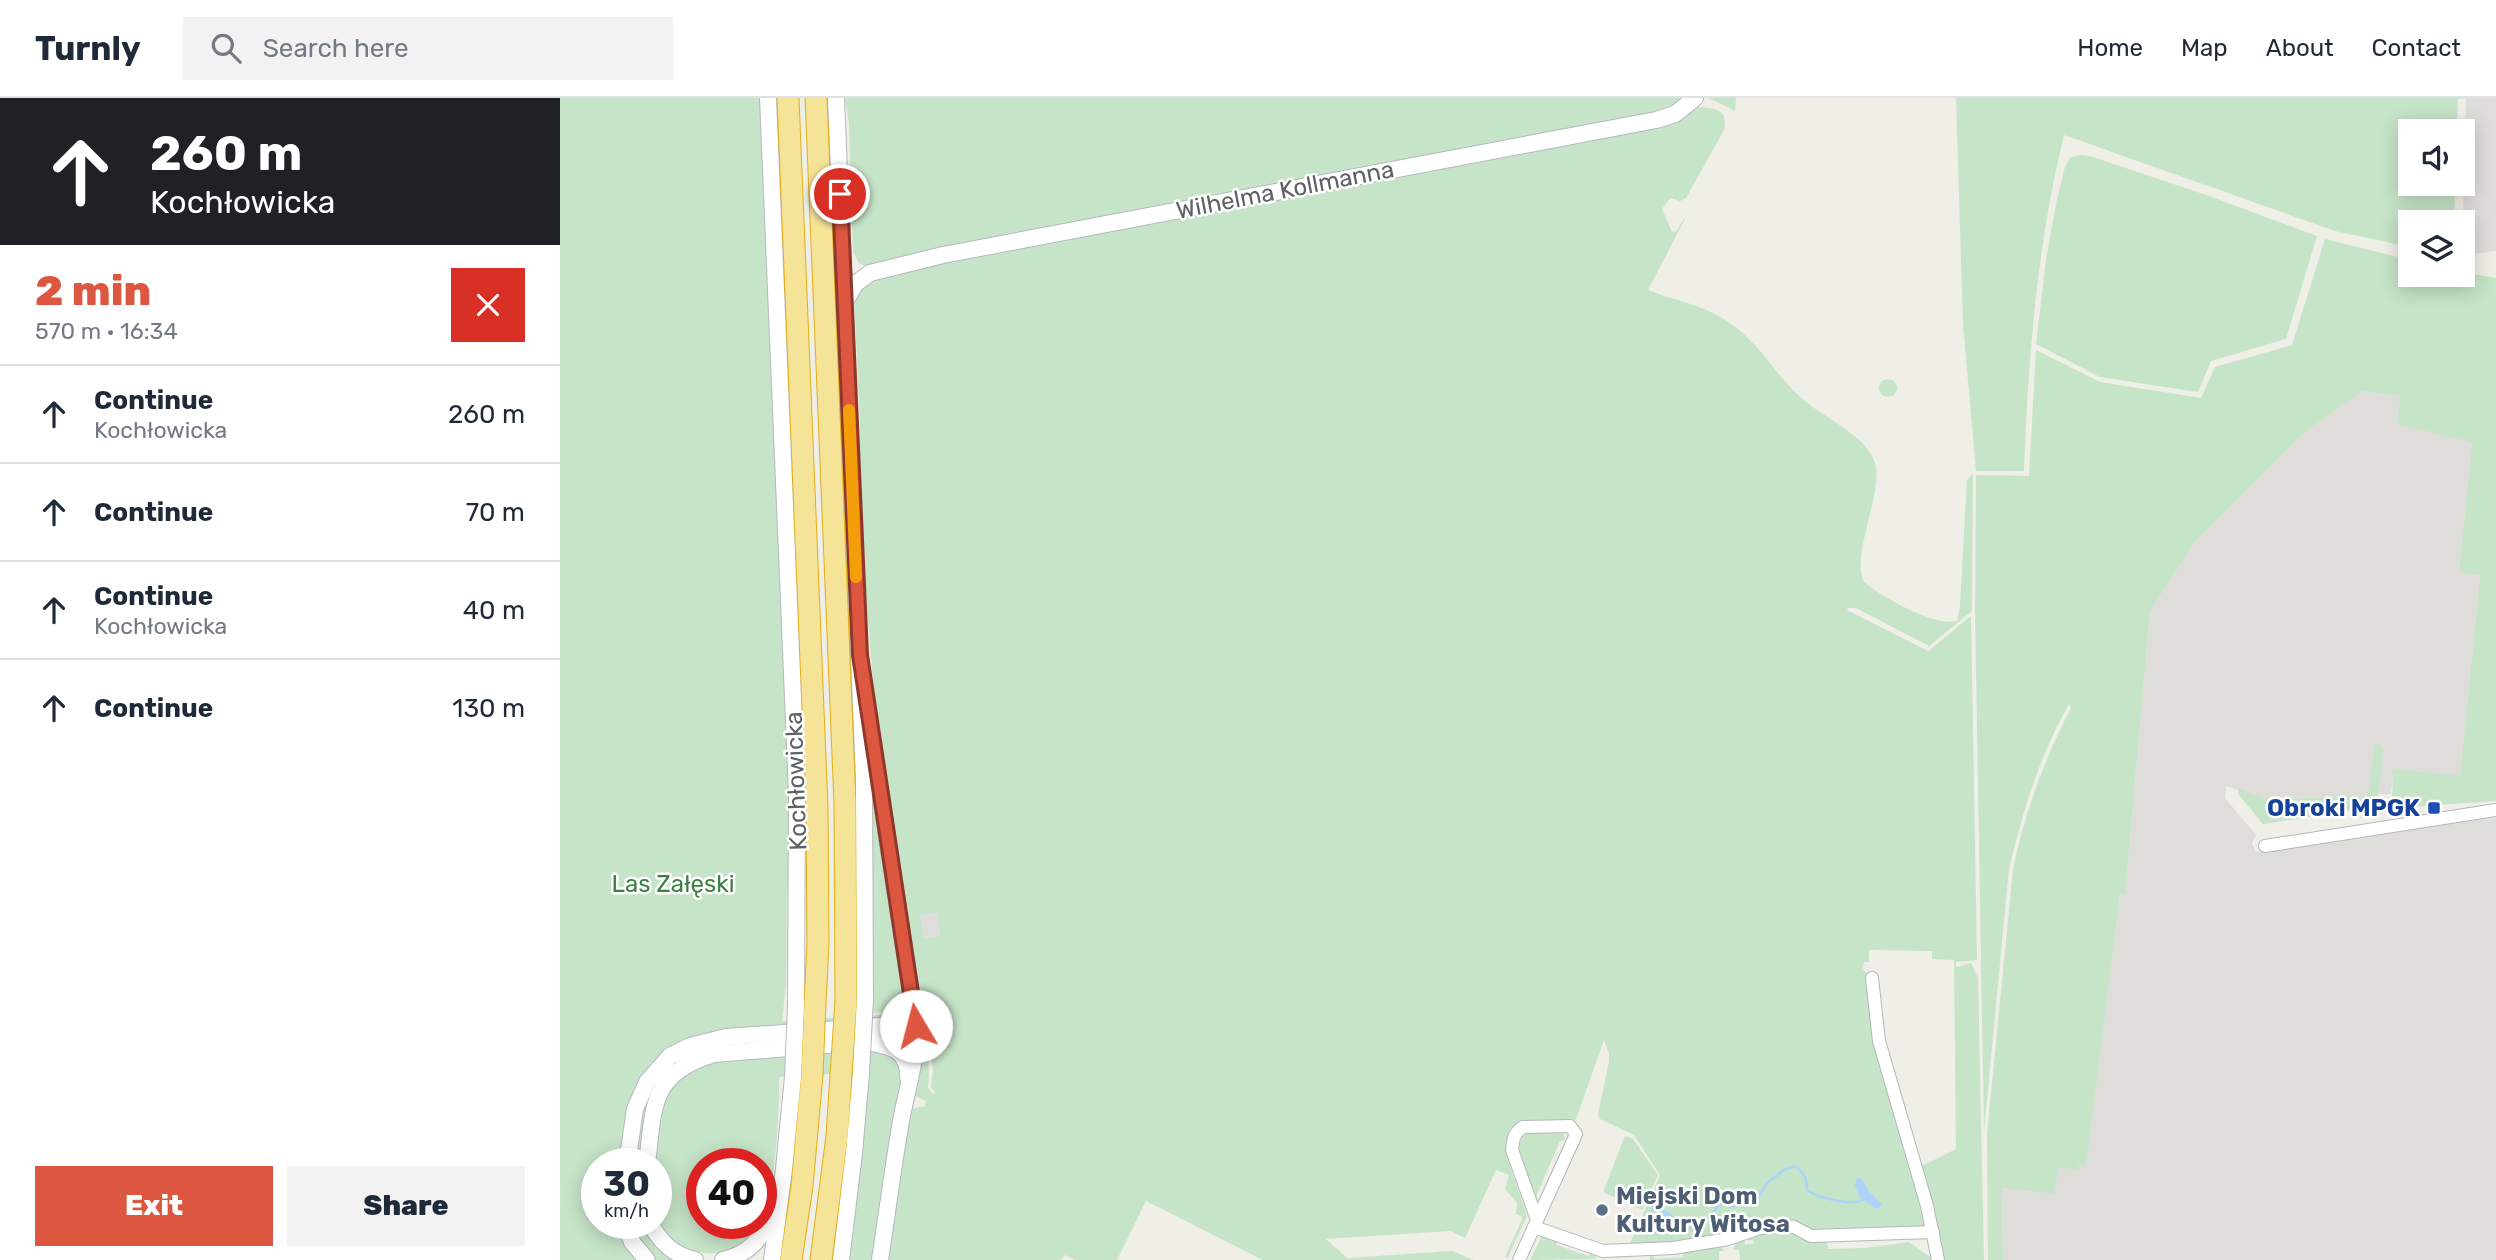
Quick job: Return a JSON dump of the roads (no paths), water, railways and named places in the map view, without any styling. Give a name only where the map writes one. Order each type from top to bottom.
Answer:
[{"type":"highway","points":[[788,98],[817,808],[818,930],[806,1004],[802,1076],[802,1186],[791,1260]]},
{"type":"highway","points":[[816,98],[855,1000],[851,1074],[837,1136],[821,1260]]},
{"type":"street","name":"Kochłowicka","points":[[768,98],[806,1004]]},
{"type":"street","points":[[836,98],[866,847],[855,1000]]},
{"type":"street","name":"Wilhelma Kollmanna","points":[[870,273],[965,250],[1656,120],[1675,114],[1695,98]]},
{"type":"street","points":[[842,241],[856,266],[870,273],[855,284],[845,302]]},
{"type":"street","points":[[860,655],[916,1026],[915,1062],[908,1082],[880,1260]]},
{"type":"street","points":[[2265,846],[2496,810]]},
{"type":"street","points":[[1872,978],[1879,1041],[1933,1232],[1938,1260]]},
{"type":"street","points":[[629,1148],[631,1125],[640,1094],[647,1082],[670,1056],[690,1046],[748,1035],[894,1025],[916,1026]]},
{"type":"street","points":[[649,1148],[653,1110],[659,1093],[679,1068],[714,1054],[866,1042],[905,1034],[916,1026]]},
{"type":"street","points":[[866,1042],[884,1044],[899,1050],[906,1060],[908,1082]]},
{"type":"street","points":[[841,1260],[852,1177],[851,1074]]},
{"type":"street","points":[[772,1260],[784,1169],[802,1076]]},
{"type":"street","points":[[1519,1260],[1536,1223],[1576,1134],[1570,1126],[1523,1127],[1517,1131],[1512,1150],[1536,1223],[1603,1251],[1673,1248],[1728,1239],[1758,1228],[1776,1225],[1794,1227],[1811,1236],[1933,1232]]},
{"type":"street","points":[[723,1260],[732,1258],[754,1245],[764,1233],[784,1169]]},
{"type":"street","points":[[631,1239],[647,1260]]},
{"type":"street","points":[[661,1239],[677,1254],[695,1260]]},
{"type":"water","points":[[1857,1178],[1862,1179],[1882,1205],[1877,1209],[1861,1199],[1855,1186]]},
{"type":"water","points":[[1654,1203],[1677,1218],[1678,1228],[1673,1232],[1641,1234]],"holes":[[[1655,1207],[1661,1210],[1663,1215],[1654,1230],[1646,1231]]]},
{"type":"waterway","points":[[1728,1207],[1758,1198],[1767,1183],[1794,1166],[1803,1174],[1807,1190],[1812,1193],[1843,1202],[1863,1200]]},
{"type":"waterway","points":[[1677,1226],[1691,1229],[1701,1227],[1720,1204]]},
{"type":"place","name":"Obroki MPGK","points":[[2434,808]]},
{"type":"place","name":"Miejski Dom Kultury Witosa","points":[[1602,1210]]},
{"type":"park label","name":"Las Załęski","points":[[673,884]]}]
